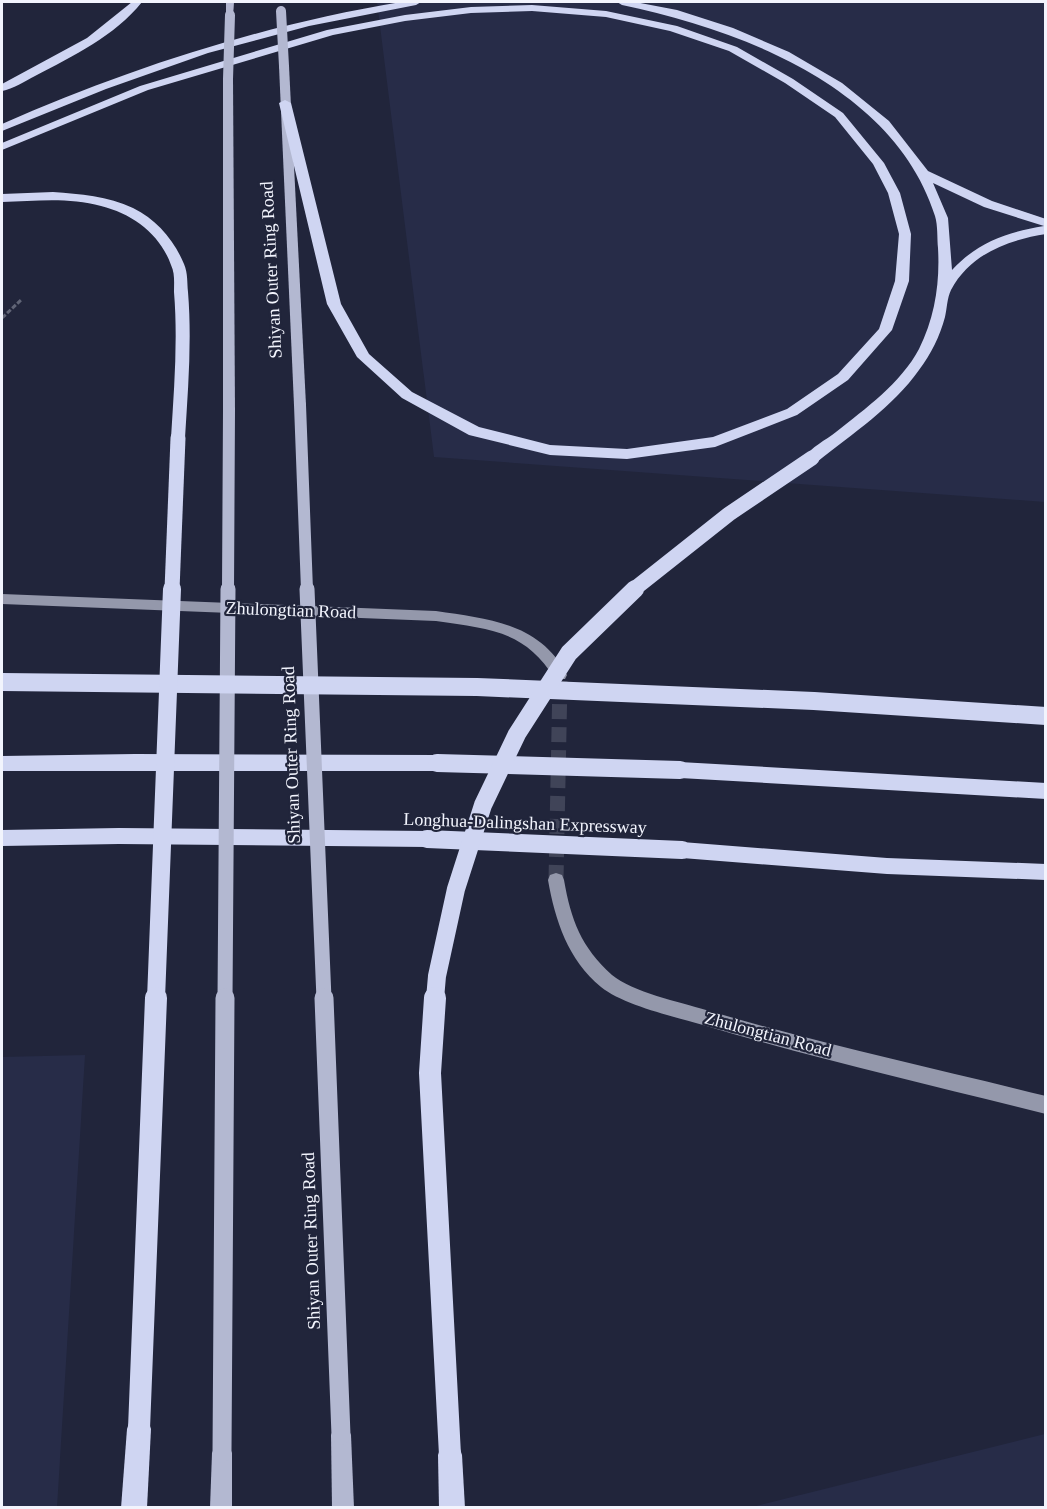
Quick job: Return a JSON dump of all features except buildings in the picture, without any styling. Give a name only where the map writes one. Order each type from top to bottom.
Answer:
[{"type":"highway","points":[[2,88],[100,34],[138,2]]},
{"type":"highway","points":[[2,128],[47,107],[147,69],[207,50],[280,29],[366,9],[416,2]]},
{"type":"highway","points":[[452,1508],[430,1073],[437,976],[456,890],[483,805],[517,734],[569,653],[641,583],[729,514],[812,458],[861,418],[921,358],[934,331],[945,290],[948,250],[940,213],[924,174],[901,143],[860,101],[822,74],[779,50],[713,23],[657,7],[622,2]]},
{"type":"highway","points":[[2,147],[144,88],[207,67],[331,32],[405,18],[471,10],[532,8],[606,14],[673,28],[733,49],[789,81],[839,116],[878,163],[894,193],[905,234],[902,281],[885,330],[843,377],[792,412],[715,442],[627,454],[550,450],[474,431],[407,395],[364,357],[334,304],[285,103]]},
{"type":"highway","points":[[924,174],[988,204],[1046,223]]},
{"type":"highway","points":[[2,198],[46,194],[107,201],[138,216],[161,233],[178,266],[185,328],[178,438],[134,1508]]},
{"type":"highway","points":[[945,290],[956,273],[980,249],[1010,237],[1046,230]]},
{"type":"highway","points":[[2,682],[477,687],[814,701],[1046,717]]},
{"type":"highway","points":[[2,764],[437,764],[680,770],[1046,791]]},
{"type":"highway","name":"Longhua-Dalingshan Expressway","points":[[2,838],[131,836],[427,839],[682,850],[887,867],[1046,872]]},
{"type":"main road","name":"Shiyan Outer Ring Road","points":[[221,1508],[230,2]]},
{"type":"main road","name":"Shiyan Outer Ring Road","points":[[281,6],[300,405],[343,1508]]},
{"type":"street","name":"Zhulongtian Road","points":[[2,599],[436,616],[483,623],[521,636],[546,653],[560,675]]},
{"type":"street","name":"Zhulongtian Road","points":[[556,880],[562,914],[579,951],[608,982],[646,1000],[760,1034],[1046,1105]]},
{"type":"path","points":[[2,318],[21,300]]},
{"type":"shaded area","points":[[377,2],[1045,2],[1045,502],[434,457]]},
{"type":"shaded area","points":[[85,1055],[57,1507],[2,1507],[2,1057]]},
{"type":"shaded area","points":[[1045,1434],[1045,1507],[752,1507]]},
{"type":"tunnel","points":[[556,880],[560,681]]}]
